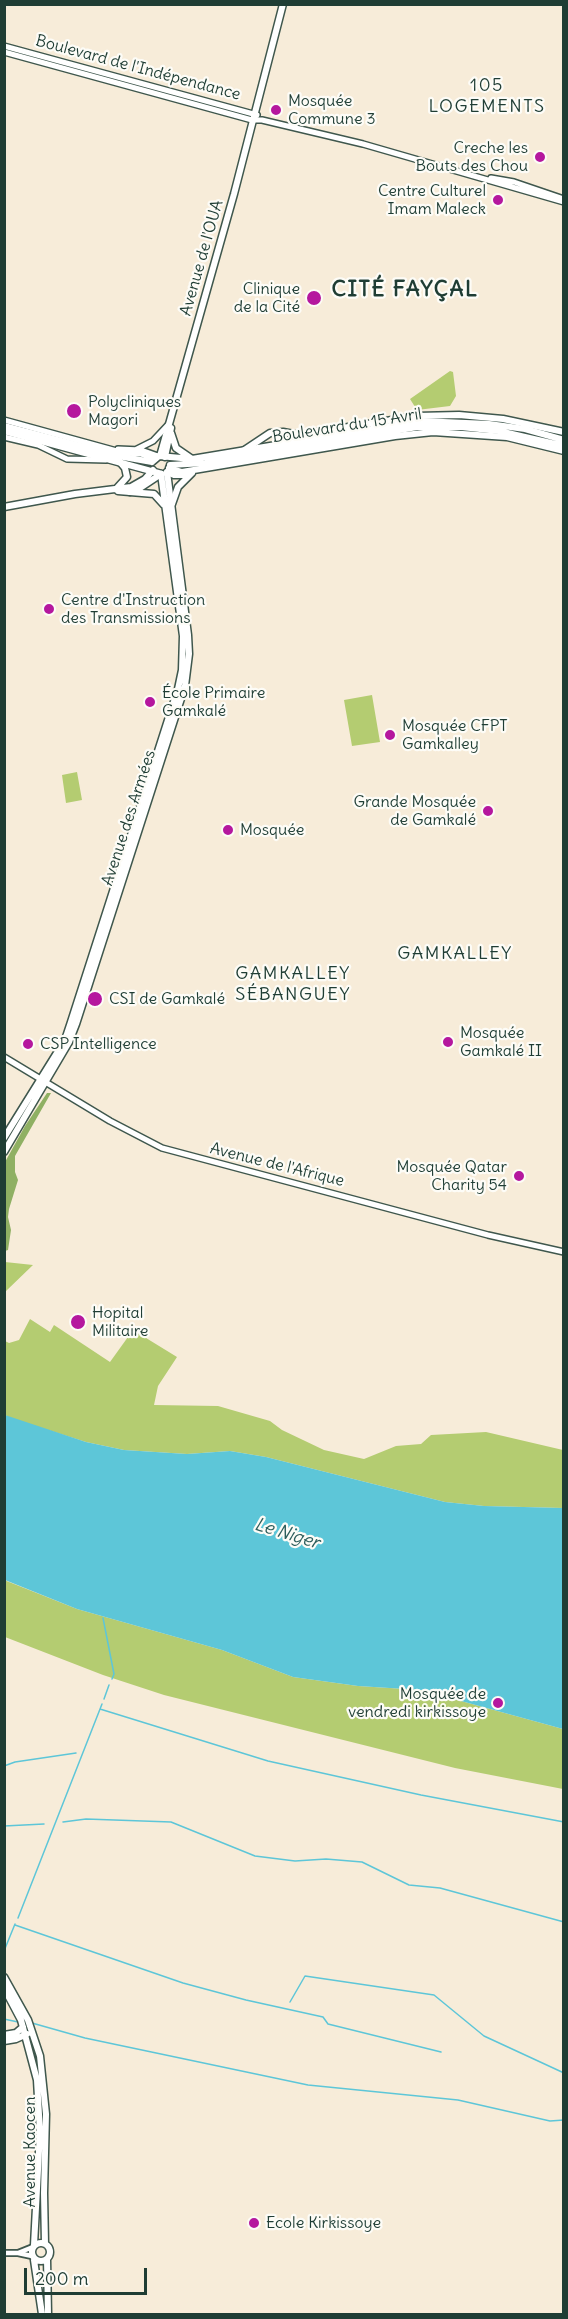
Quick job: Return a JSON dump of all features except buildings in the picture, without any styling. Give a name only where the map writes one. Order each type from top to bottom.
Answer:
[{"type":"main road","name":"Avenue de l'OUA","points":[[153,470],[170,426],[234,194],[283,4]]},
{"type":"main road","name":"Boulevard de l'Indépendance","points":[[4,46],[262,120],[363,144],[486,178],[514,182],[564,201]]},
{"type":"main road","name":"Boulevard de l'Indépendance","points":[[4,52],[253,117]]},
{"type":"main road","name":"Boulevard du 15 Avril","points":[[243,452],[270,433],[283,432],[299,435],[417,416],[459,415],[503,419],[564,432]]},
{"type":"main road","points":[[4,420],[114,449],[158,458]]},
{"type":"main road","name":"Boulevard du 15 Avril","points":[[4,428],[138,460],[192,459],[243,452],[420,421],[489,424],[525,429],[564,440]]},
{"type":"main road","points":[[135,450],[153,441],[170,426]]},
{"type":"main road","points":[[170,426],[176,448],[192,459]]},
{"type":"main road","name":"Boulevard du 15 Avril","points":[[167,470],[182,472],[417,427],[462,427],[506,432],[564,446]]},
{"type":"main road","points":[[4,428],[153,470],[167,470]]},
{"type":"main road","name":"Boulevard du 15 Avril","points":[[167,470],[178,476],[192,473],[204,466],[433,432],[507,437],[564,451]]},
{"type":"main road","points":[[4,437],[38,446],[72,460],[138,460]]},
{"type":"main road","points":[[114,449],[135,450],[158,458],[167,470]]},
{"type":"main road","points":[[115,490],[127,477],[125,468],[117,460]]},
{"type":"main road","points":[[4,507],[75,494],[115,490],[137,484],[153,470]]},
{"type":"main road","points":[[130,492],[142,488],[167,470]]},
{"type":"main road","name":"Avenue des Armées","points":[[4,1152],[64,1040],[71,1022],[178,689],[182,670],[183,636],[168,507],[167,470]]},
{"type":"main road","points":[[115,490],[154,494],[168,507],[178,486],[192,473]]},
{"type":"main road","name":"Avenue de l'Afrique","points":[[4,1057],[147,1142],[185,1156],[564,1252]]},
{"type":"main road","name":"Avenue des Armées","points":[[4,1138],[43,1080]]},
{"type":"main road","points":[[4,1977],[26,2024]]},
{"type":"main road","points":[[4,1988],[26,2024]]},
{"type":"main road","points":[[4,2035],[16,2033],[26,2024]]},
{"type":"main road","name":"Avenue Kaocen","points":[[26,2024],[26,2035],[37,2080],[40,2132],[34,2246]]},
{"type":"main road","name":"Avenue Kaocen","points":[[26,2024],[40,2056],[46,2114],[45,2244]]},
{"type":"main road","points":[[4,2041],[26,2035]]},
{"type":"main road","points":[[16,2039],[30,2049]]},
{"type":"main road","points":[[42,2314],[33,2258],[34,2246],[40,2243],[45,2244],[50,2251],[47,2259],[48,2314]]},
{"type":"main road","points":[[33,2258],[40,2262],[47,2259]]},
{"type":"street","points":[[18,2253],[34,2246]]},
{"type":"street","points":[[4,2253],[18,2253],[33,2258]]},
{"type":"green space","points":[[450,371],[453,372],[456,396],[450,406],[417,410],[410,399]]},
{"type":"green space","points":[[372,695],[380,742],[352,746],[344,700]]},
{"type":"green space","points":[[77,772],[82,800],[66,803],[62,775]]},
{"type":"green space","points":[[47,1093],[51,1093],[15,1156],[15,1172],[18,1180],[9,1209],[11,1230],[8,1250],[5,1251],[5,1162]]},
{"type":"green space","points":[[4,1262],[33,1265],[5,1292]]},
{"type":"green space","points":[[30,1319],[50,1332],[54,1325],[110,1362],[133,1330],[177,1357],[158,1386],[154,1405],[218,1406],[270,1421],[282,1430],[324,1450],[364,1459],[396,1446],[421,1444],[431,1435],[486,1432],[563,1450],[563,1508],[484,1506],[445,1502],[266,1457],[230,1451],[187,1454],[124,1450],[86,1442],[10,1418],[5,1415],[5,1341],[9,1343],[19,1340]]},
{"type":"green space","points":[[4,1580],[77,1609],[222,1650],[293,1677],[358,1686],[421,1690],[563,1729],[563,1789],[455,1768],[164,1695],[103,1675],[5,1637]]},
{"type":"water","name":"Le Niger","points":[[5,1415],[86,1442],[124,1450],[187,1454],[230,1451],[266,1457],[445,1502],[484,1506],[563,1508],[563,1729],[421,1690],[358,1686],[293,1677],[222,1650],[77,1609],[5,1580]]},
{"type":"waterway","points":[[103,1618],[114,1674],[112,1679]]},
{"type":"waterway","points":[[104,1699],[109,1685]]},
{"type":"waterway","points":[[18,1918],[102,1704]]},
{"type":"waterway","points":[[100,1709],[268,1761],[421,1795],[564,1822]]},
{"type":"waterway","points":[[4,1766],[15,1762],[76,1753]]},
{"type":"waterway","points":[[63,1822],[86,1819],[171,1822],[255,1856],[295,1861],[326,1859],[362,1862],[409,1885],[440,1888],[564,1922]]},
{"type":"waterway","points":[[4,1826],[44,1824]]},
{"type":"waterway","points":[[4,1951],[15,1924]]},
{"type":"waterway","points":[[15,1925],[183,1983],[323,2017],[328,2024],[441,2052]]},
{"type":"waterway","points":[[290,2002],[305,1976],[434,1995],[484,2036],[564,2073]]},
{"type":"waterway","points":[[4,2019],[18,2022]]},
{"type":"waterway","points":[[32,2023],[85,2038],[308,2085],[458,2100],[550,2121],[564,2120]]},
{"type":"place","name":"Mosquée Commune 3","points":[[276,110]]},
{"type":"place","name":"Creche les Bouts des Chou","points":[[540,157]]},
{"type":"place","name":"Centre Culturel Imam Maleck","points":[[498,200]]},
{"type":"place","name":"Clinique de la Cité","points":[[314,298]]},
{"type":"place","name":"Polycliniques Magori","points":[[74,411]]},
{"type":"place","name":"Centre d'Instruction des Transmissions","points":[[49,609]]},
{"type":"place","name":"École Primaire Gamkalé","points":[[150,702]]},
{"type":"place","name":"Mosquée CFPT Gamkalley","points":[[390,735]]},
{"type":"place","name":"Grande Mosquée de Gamkalé","points":[[488,811]]},
{"type":"place","name":"Mosquée","points":[[228,830]]},
{"type":"place","name":"CSI de Gamkalé","points":[[95,999]]},
{"type":"place","name":"Mosquée Gamkalé II","points":[[448,1042]]},
{"type":"place","name":"CSP Intelligence","points":[[28,1044]]},
{"type":"place","name":"Mosquée Qatar Charity 54","points":[[519,1176]]},
{"type":"place","name":"Hopital Militaire","points":[[78,1322]]},
{"type":"place","name":"Mosquée de vendredi kirkissoye","points":[[498,1703]]},
{"type":"place","name":"Ecole Kirkissoye","points":[[254,2223]]},
{"type":"district","name":"105 LOGEMENTS","points":[[487,96]]},
{"type":"district","name":"CITÉ FAYÇAL","points":[[405,290]]},
{"type":"district","name":"GAMKALLEY","points":[[455,954]]},
{"type":"district","name":"GAMKALLEY SÉBANGUEY","points":[[293,984]]}]
